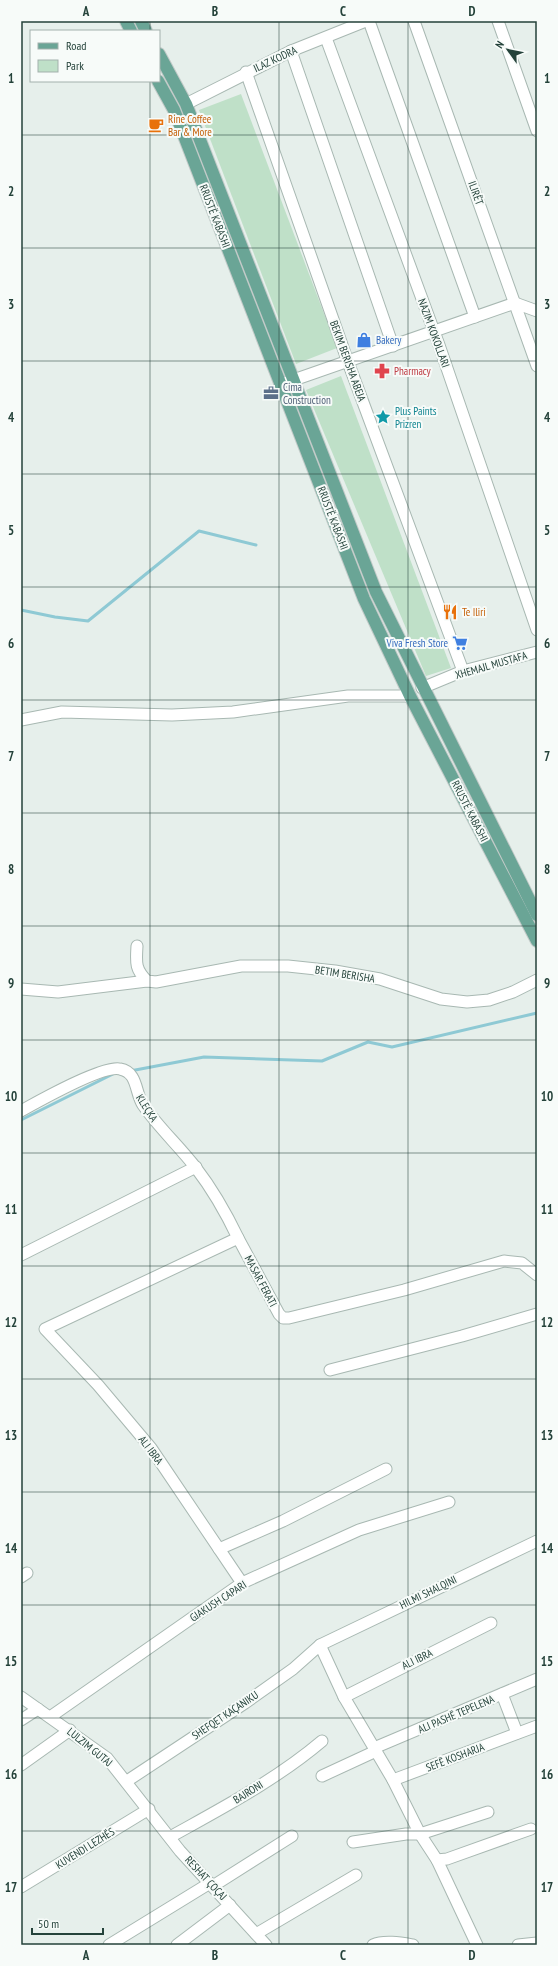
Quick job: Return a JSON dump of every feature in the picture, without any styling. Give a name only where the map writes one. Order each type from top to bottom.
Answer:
[{"type":"main road","points":[[126,21],[130,30]]},
{"type":"main road","points":[[141,21],[146,30]]},
{"type":"main road","name":"RRUSTË KABASHI","points":[[160,56],[186,104],[376,592],[422,688],[537,915]]},
{"type":"main road","name":"RRUSTË KABASHI","points":[[159,82],[174,110],[364,599],[410,696],[537,941]]},
{"type":"street","name":"ILAZ KODRA","points":[[186,104],[246,72],[291,51],[366,21]]},
{"type":"street","points":[[369,21],[475,317]]},
{"type":"street","name":"ILIRËT","points":[[414,21],[537,366]]},
{"type":"street","points":[[498,21],[537,131]]},
{"type":"street","name":"NAZIM KOKOLLARI","points":[[326,38],[434,332],[537,630]]},
{"type":"street","points":[[291,51],[393,346]]},
{"type":"street","name":"BEKIM BERISHA ABEJA","points":[[246,72],[348,362],[463,671]]},
{"type":"street","points":[[280,385],[515,303],[537,312]]},
{"type":"street","name":"XHEMAJL MUSTAFA","points":[[422,688],[463,671],[537,652]]},
{"type":"street","points":[[21,720],[62,712],[172,715],[233,712],[348,696],[410,696]]},
{"type":"street","points":[[137,946],[135,965],[140,974],[147,981]]},
{"type":"street","name":"BETIM BERISHA","points":[[21,990],[58,992],[147,981],[156,982],[241,966],[288,966],[335,971],[380,979],[441,999],[466,1002],[489,1000],[513,992],[537,980]]},
{"type":"street","name":"KLEÇKA","points":[[21,1111],[74,1083],[109,1068],[120,1068],[127,1071],[132,1076],[136,1092],[142,1104],[162,1130],[196,1167],[219,1200],[238,1238]]},
{"type":"street","points":[[21,1255],[196,1167]]},
{"type":"street","name":"MASAR FERATI","points":[[238,1238],[279,1314],[283,1318],[289,1318],[404,1290],[504,1261],[522,1263],[537,1276]]},
{"type":"street","name":"ALI IBRA","points":[[238,1238],[45,1329],[98,1385],[151,1448],[242,1583]]},
{"type":"street","points":[[330,1370],[462,1336],[537,1314]]},
{"type":"street","points":[[219,1549],[283,1521],[386,1469]]},
{"type":"street","name":"GJAKUSH CAPARI","points":[[50,1717],[242,1583],[359,1530],[449,1502]]},
{"type":"street","name":"HILMI SHALQINI","points":[[320,1645],[463,1575],[537,1541]]},
{"type":"street","name":"ALI IBRA","points":[[344,1696],[491,1623]]},
{"type":"street","points":[[320,1645],[344,1696],[393,1780],[420,1834],[437,1860],[478,1945]]},
{"type":"street","name":"SHEFQET KAÇANIKU","points":[[127,1781],[245,1703],[293,1668],[320,1645]]},
{"type":"street","name":"ALI PASHË TEPELENA","points":[[322,1776],[375,1750],[537,1679]]},
{"type":"street","points":[[502,1694],[517,1733]]},
{"type":"street","name":"LULZIM GUTAJ","points":[[21,1696],[107,1758],[149,1809]]},
{"type":"street","points":[[21,1720],[38,1709]]},
{"type":"street","name":"SEFË KOSHARJA","points":[[393,1780],[537,1726]]},
{"type":"street","points":[[21,1765],[70,1730]]},
{"type":"street","name":"BAJRONI","points":[[170,1837],[244,1797],[301,1759],[322,1742]]},
{"type":"street","name":"RESHAT ÇOÇAJ","points":[[149,1809],[170,1837],[266,1945]]},
{"type":"street","name":"KUVENDI LEZHËS","points":[[21,1887],[149,1809]]},
{"type":"street","points":[[353,1842],[406,1834],[420,1834],[488,1812]]},
{"type":"street","points":[[437,1860],[447,1859],[531,1828]]},
{"type":"street","points":[[109,1945],[292,1836]]},
{"type":"street","points":[[256,1934],[356,1875]]},
{"type":"street","points":[[177,1945],[230,1904]]},
{"type":"street","points":[[373,1945],[377,1943],[398,1942],[413,1945]]},
{"type":"street","points":[[518,1945],[537,1943]]},
{"type":"green space","points":[[241,94],[337,348],[296,364],[199,110]]},
{"type":"green space","points":[[341,376],[451,668],[426,676],[306,390]]},
{"type":"waterway","points":[[21,610],[55,617],[88,621],[199,531],[256,545]]},
{"type":"waterway","points":[[130,1071],[204,1057],[322,1061],[368,1042],[392,1047],[537,1013]]},
{"type":"waterway","points":[[21,1120],[113,1074]]},
{"type":"place","name":"Rine Coffee Bar & More","points":[[156,125]]},
{"type":"place","name":"Bakery","points":[[364,340]]},
{"type":"place","name":"Pharmacy","points":[[382,371]]},
{"type":"place","name":"Cima Construction","points":[[271,393]]},
{"type":"place","name":"Plus Paints Prizren","points":[[383,417]]},
{"type":"place","name":"Te Iliri","points":[[450,612]]},
{"type":"place","name":"Viva Fresh Store","points":[[460,643]]}]
